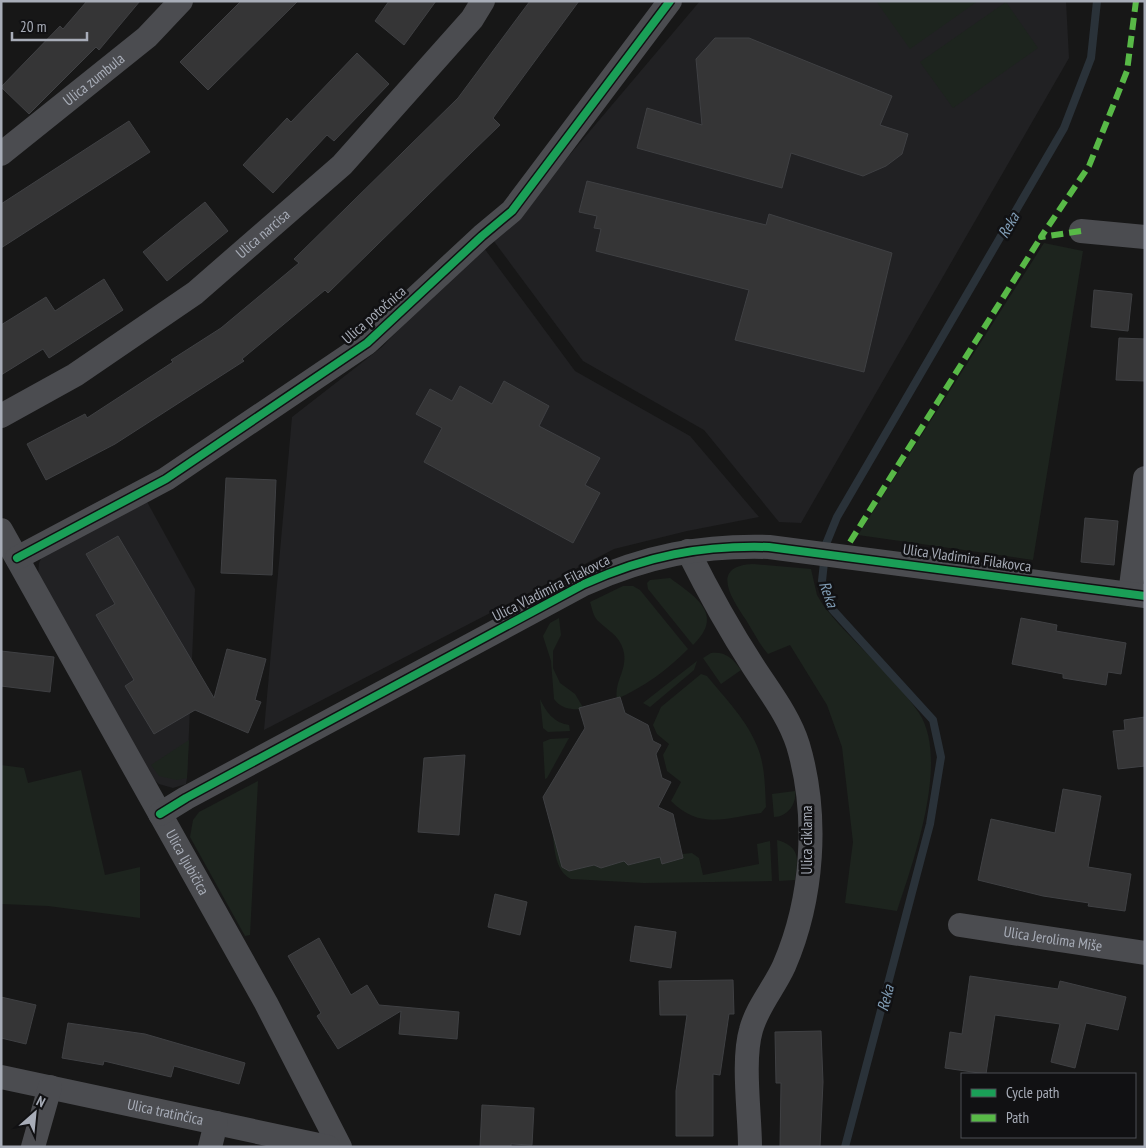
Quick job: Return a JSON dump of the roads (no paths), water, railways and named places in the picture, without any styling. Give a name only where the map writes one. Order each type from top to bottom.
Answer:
[{"type":"street","name":"Ulica zumbula","points":[[1,154],[147,37],[181,1]]},
{"type":"street","name":"Ulica narcisa","points":[[1,416],[75,375],[195,294],[342,165],[472,18],[482,1]]},
{"type":"street","name":"Ulica potočnica","points":[[17,558],[166,479],[367,343],[482,236],[512,211],[670,1]]},
{"type":"street","points":[[1081,231],[1145,237]]},
{"type":"street","name":"Ulica Vladimira Filakovca","points":[[160,814],[186,798],[584,584],[639,562],[688,551],[740,546],[797,550],[1138,595],[1145,478]]},
{"type":"street","name":"Ulica ljubičica","points":[[1,530],[287,1042],[340,1147]]},
{"type":"street","name":"Ulica ciklama","points":[[688,551],[718,610],[793,731],[803,766],[810,826],[807,882],[797,928],[783,969],[756,1016],[749,1038],[750,1147]]},
{"type":"street","name":"Ulica Jerolima Miše","points":[[960,925],[1145,953]]},
{"type":"street","name":"Ulica tratinčica","points":[[1,1078],[328,1147]]},
{"type":"street","points":[[33,1147],[50,1087]]},
{"type":"street","points":[[210,1147],[216,1122]]},
{"type":"waterway","name":"Reka","points":[[845,1147],[930,824],[941,757],[933,720],[832,609],[822,581],[826,544],[837,517],[1064,128],[1091,58],[1097,1]]}]
